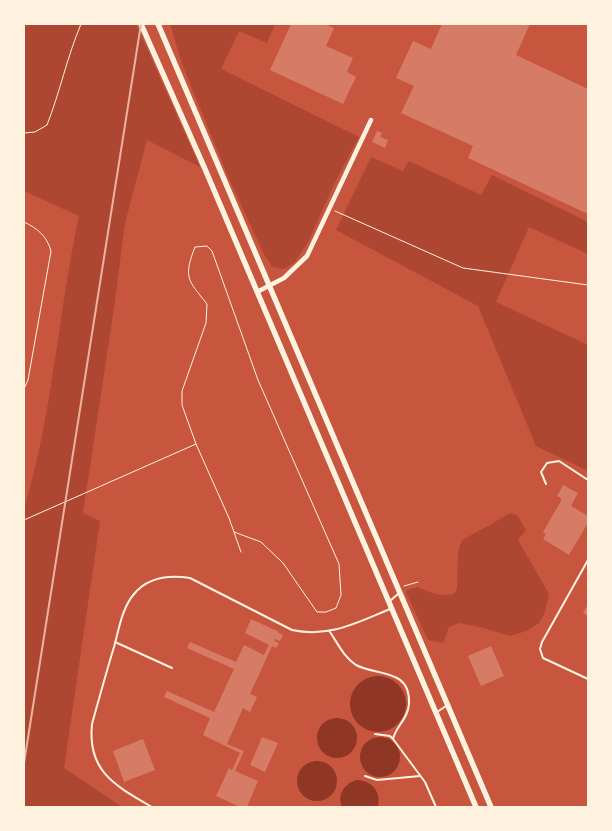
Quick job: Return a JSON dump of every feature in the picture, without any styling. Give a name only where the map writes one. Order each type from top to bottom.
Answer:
[{"type":"main road","points":[[141,24],[390,601],[476,807]]},
{"type":"main road","points":[[158,24],[491,807]]},
{"type":"street","points":[[257,292],[270,287],[288,275],[306,256],[371,120]]},
{"type":"lane","points":[[546,484],[541,472],[547,463],[559,461],[588,480]]},
{"type":"lane","points":[[588,560],[542,642],[540,649],[543,658],[588,679]]},
{"type":"lane","points":[[152,807],[117,787],[107,778],[98,766],[90,739],[92,724],[122,616],[134,594],[144,585],[158,578],[173,576],[190,578],[292,630],[303,633],[330,632],[392,608]]},
{"type":"lane","points":[[390,601],[399,591]]},
{"type":"lane","points":[[330,632],[344,653],[356,664],[392,674],[405,686],[408,695],[407,714],[394,733],[393,739]]},
{"type":"lane","points":[[115,642],[172,668]]},
{"type":"lane","points":[[436,713],[448,705]]},
{"type":"lane","points":[[375,734],[390,736],[393,739],[425,782],[436,807]]},
{"type":"lane","points":[[365,776],[377,780],[420,776]]},
{"type":"path","points":[[24,133],[35,132],[47,125],[80,24]]},
{"type":"path","points":[[329,209],[463,268],[588,285]]},
{"type":"path","points":[[24,222],[35,227],[48,241],[51,251],[28,380],[24,390]]},
{"type":"path","points":[[234,532],[261,542],[283,563],[316,612],[326,612],[336,608],[341,595],[339,564],[258,380],[212,251],[207,246],[194,247],[188,265],[190,282],[208,304],[206,323],[182,391],[182,406],[241,552]]},
{"type":"path","points":[[24,520],[196,444]]},
{"type":"path","points":[[399,591],[418,582]]},
{"type":"shaded area","points":[[24,24],[136,24],[200,167],[147,140],[125,223],[83,513],[100,521],[64,768],[122,807],[24,807],[24,509],[34,473],[49,400],[79,216],[24,191]]},
{"type":"shaded area","points":[[170,24],[275,24],[267,43],[239,31],[221,69],[359,137],[334,184],[308,242],[295,262],[284,269],[272,267],[264,254],[230,181],[182,64]]},
{"type":"shaded area","points":[[371,157],[403,171],[409,161],[481,195],[492,175],[588,222],[588,254],[529,227],[496,302],[588,345],[588,471],[536,446],[478,306],[336,230]]},
{"type":"shaded area","points":[[510,513],[517,515],[526,530],[518,540],[549,594],[545,612],[539,623],[526,631],[510,636],[459,623],[449,627],[443,643],[428,640],[406,590],[418,587],[436,594],[454,594],[457,588],[458,552],[462,540]]},
{"type":"shaded area","points":[[378,676],[389,678],[398,684],[404,693],[406,704],[404,715],[398,724],[389,730],[378,732],[367,730],[358,724],[352,715],[350,704],[352,693],[358,684],[367,678]]},
{"type":"shaded area","points":[[337,718],[351,724],[357,738],[351,752],[337,758],[323,752],[317,738],[323,724]]},
{"type":"shaded area","points":[[380,737],[394,743],[400,757],[394,771],[380,777],[366,771],[360,757],[366,743]]},
{"type":"shaded area","points":[[317,761],[331,767],[337,781],[331,795],[317,801],[303,795],[297,781],[303,767]]},
{"type":"shaded area","points":[[357,780],[363,781],[375,788],[379,802],[378,807],[342,807],[340,798],[343,790],[348,784]]},
{"type":"building","points":[[291,24],[324,24],[334,28],[326,46],[353,58],[347,72],[356,77],[343,104],[270,70]]},
{"type":"building","points":[[442,24],[530,24],[516,55],[588,89],[588,214],[468,158],[473,146],[401,113],[414,86],[396,78],[413,41],[431,49]]},
{"type":"building","points":[[377,131],[382,133],[380,137],[388,140],[385,148],[372,142]]},
{"type":"building","points":[[563,485],[578,493],[571,506],[588,516],[588,523],[569,555],[543,539],[546,534],[543,532],[561,501],[561,498],[557,496]]},
{"type":"building","points":[[588,604],[588,616],[583,613]]},
{"type":"building","points":[[251,619],[283,635],[280,641],[275,639],[274,641],[279,643],[276,648],[272,646],[250,694],[257,697],[250,712],[243,708],[227,744],[244,751],[235,771],[258,781],[247,807],[240,807],[216,796],[229,768],[232,770],[240,753],[203,735],[210,718],[164,697],[167,691],[214,712],[234,669],[187,648],[190,642],[236,662],[244,645],[264,655],[269,645],[245,633]]},
{"type":"building","points":[[491,646],[504,676],[481,686],[468,656]]},
{"type":"building","points":[[262,737],[278,743],[265,772],[250,765]]},
{"type":"building","points":[[143,739],[155,770],[124,782],[113,751]]},
{"type":"railway","points":[[24,763],[141,24]]}]
